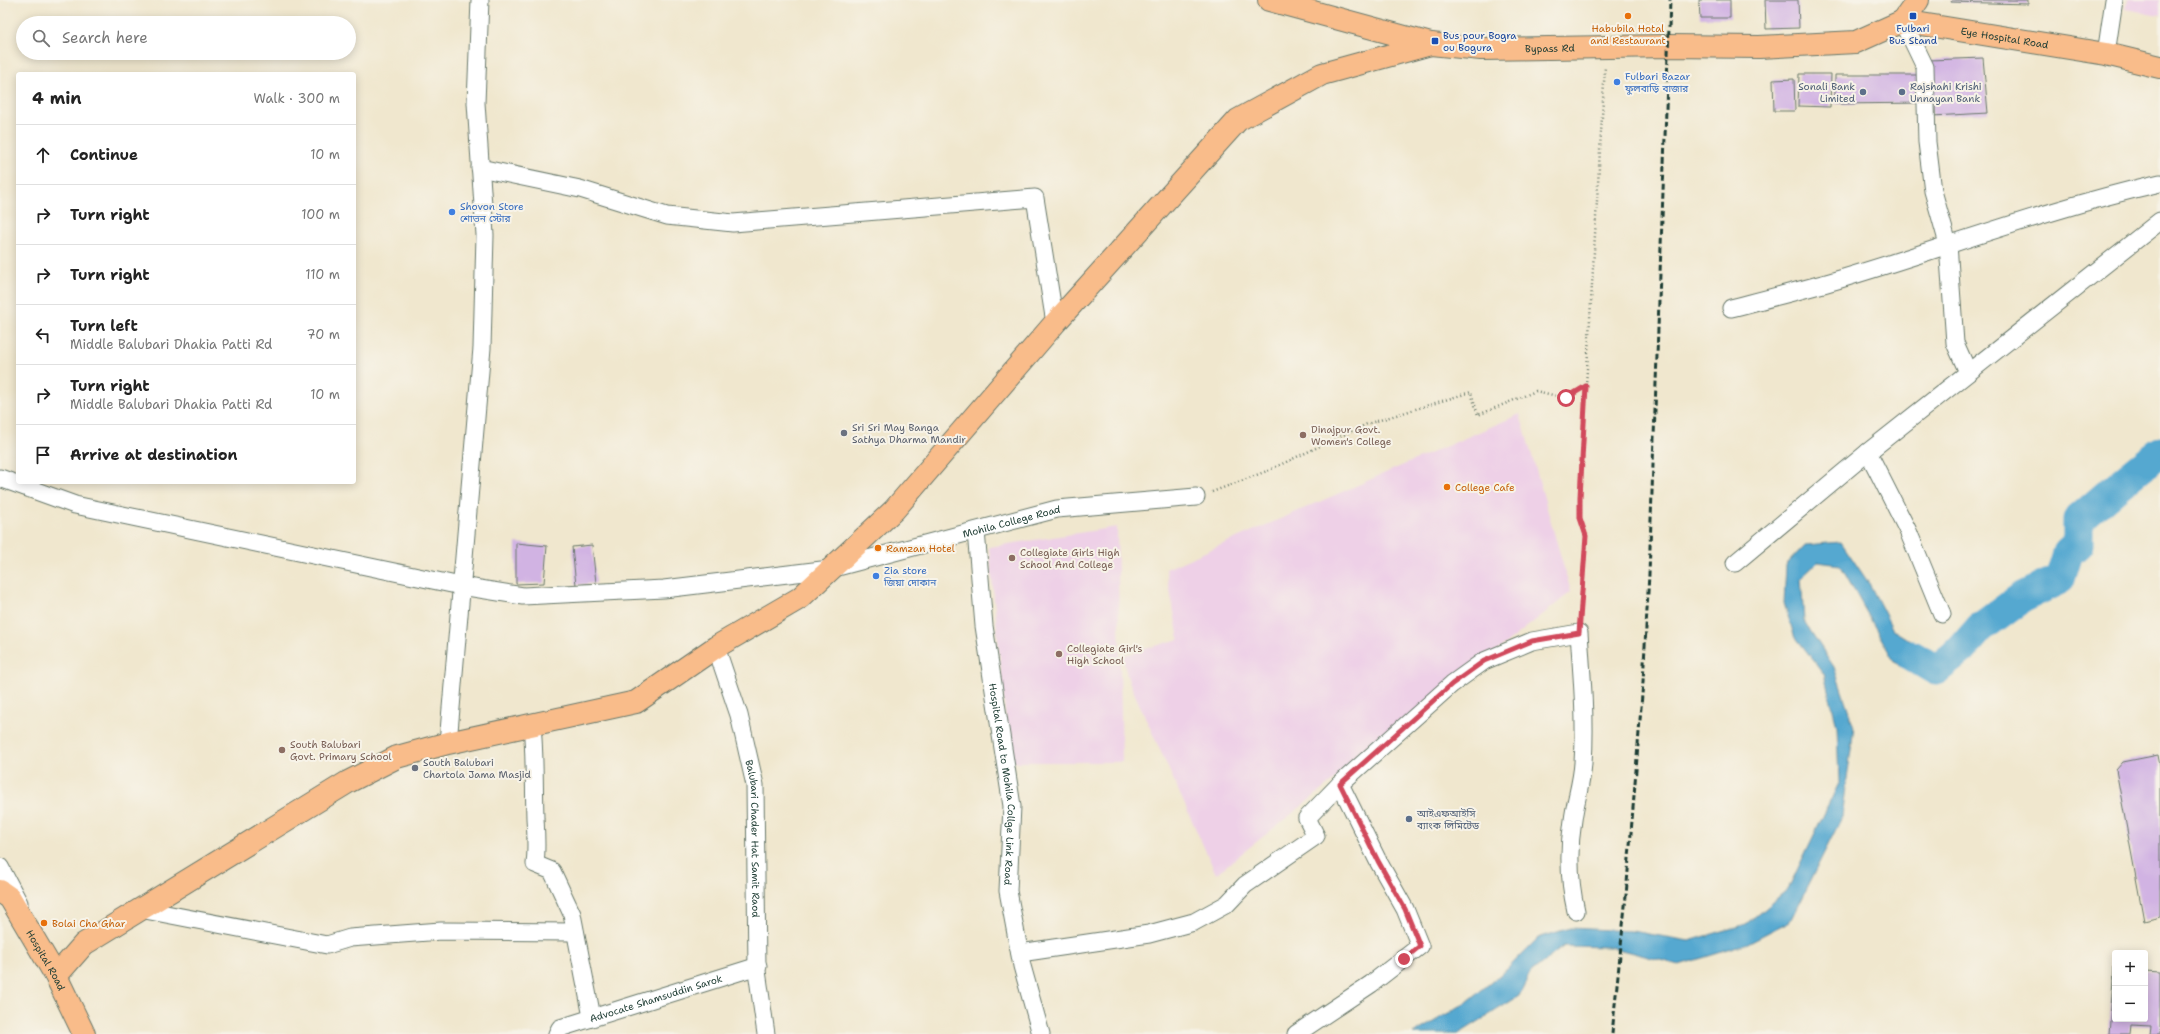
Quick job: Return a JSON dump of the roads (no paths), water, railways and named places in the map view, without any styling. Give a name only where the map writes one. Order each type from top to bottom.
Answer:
[{"type":"main road","name":"Bypass Rd","points":[[1269,0],[1431,44],[1481,49],[1759,47],[1856,42],[1903,21]]},
{"type":"main road","points":[[1903,21],[1918,0]]},
{"type":"main road","name":"Eye Hospital Road","points":[[1903,21],[2106,54],[2160,67]]},
{"type":"main road","points":[[56,976],[84,944],[348,782],[397,757],[448,743],[636,702],[716,647],[800,598],[894,510],[1054,323],[1238,120],[1322,74],[1431,44]]},
{"type":"main road","name":"Hospital Road","points":[[0,891],[10,898],[56,976],[84,1034]]},
{"type":"street","points":[[448,743],[482,348],[485,235],[476,103],[480,0]]},
{"type":"street","points":[[2106,54],[2114,0]]},
{"type":"street","points":[[1903,21],[1925,67],[1927,142],[1933,191],[1948,244],[1955,343],[1968,372]]},
{"type":"street","points":[[480,168],[580,189],[667,216],[733,223],[1035,198],[1054,323]]},
{"type":"street","points":[[1731,308],[1837,280],[1948,244],[2115,194],[2160,183]]},
{"type":"street","points":[[1735,563],[1868,452],[2160,221]]},
{"type":"street","points":[[1868,452],[1908,531],[1942,614]]},
{"type":"street","name":"Mohila College Road","points":[[0,478],[16,484]]},
{"type":"street","name":"Mohila College Road","points":[[17,484],[75,505],[461,586],[523,596],[664,589],[830,570],[1057,509],[1196,498]]},
{"type":"street","name":"Hospital Road to Mohila Collge Link Road","points":[[976,531],[984,626],[1012,806],[1008,891],[1020,953],[1041,1034]]},
{"type":"street","points":[[1020,953],[1149,934],[1194,922],[1227,904],[1245,885],[1316,836],[1308,818],[1340,784],[1452,684],[1484,661],[1532,641],[1579,633],[1584,721],[1583,765],[1572,821],[1569,861],[1571,892],[1576,911]]},
{"type":"street","name":"Balubari Chader Hat Samit Raod","points":[[716,647],[739,715],[755,785],[758,966],[766,1034]]},
{"type":"street","points":[[532,725],[538,846],[535,864],[552,871],[572,914],[592,1017]]},
{"type":"street","points":[[1296,1034],[1372,984],[1420,946],[1405,909],[1378,861],[1340,784]]},
{"type":"street","points":[[0,867],[56,976]]},
{"type":"street","points":[[140,909],[327,945],[350,938],[441,931],[575,932]]},
{"type":"street","name":"Advocate Shamsuddin Sarok","points":[[557,1034],[560,1028],[592,1017],[758,966]]},
{"type":"water","points":[[1841,542],[1870,585],[1893,630],[1922,648],[1929,676],[1895,663],[1840,565],[1818,562],[1801,578],[1804,621],[1834,667],[1854,727],[1842,817],[1790,921],[1742,946],[1679,965],[1610,947],[1564,946],[1531,972],[1519,996],[1465,1030],[1458,1034],[1413,1034],[1467,1002],[1506,970],[1538,938],[1570,928],[1632,931],[1689,941],[1746,924],[1788,889],[1839,783],[1837,726],[1824,674],[1794,635],[1784,603],[1786,565],[1805,545]]},
{"type":"waterway","points":[[1912,656],[1936,670],[1961,650],[1980,628],[2022,597],[2060,579],[2068,553],[2078,544],[2078,520],[2160,452]]},
{"type":"railway","points":[[1612,1034],[1626,896],[1643,682],[1649,574],[1670,0]]},
{"type":"place","name":"Habubila Hotal and Restaurant","points":[[1628,16]]},
{"type":"place","name":"Fulbari Bus Stand","points":[[1913,16]]},
{"type":"place","name":"Bus pour Bogra ou Bogura","points":[[1435,41]]},
{"type":"place","name":"Fulbari Bazar ফুলবাড়ি বাজার","points":[[1617,82]]},
{"type":"place","name":"Sonali Bank Limited","points":[[1863,92]]},
{"type":"place","name":"Rajshahi Krishi Unnayan Bank","points":[[1902,92]]},
{"type":"place","name":"Shovon Store শোভন স্টোর","points":[[452,212]]},
{"type":"place","name":"Sri Sri May Banga Sathya Dharma Mandir","points":[[844,433]]},
{"type":"place","name":"Dinajpur Govt. Women's College","points":[[1303,435]]},
{"type":"place","name":"College Cafe","points":[[1447,487]]},
{"type":"place","name":"Ramzan Hotel","points":[[878,548]]},
{"type":"place","name":"Collegiate Girls High School And College","points":[[1012,558]]},
{"type":"place","name":"Zia store জিয়া দোকান","points":[[876,576]]},
{"type":"place","name":"Collegiate Girl's High School","points":[[1059,654]]},
{"type":"place","name":"South Balubari Govt. Primary School","points":[[282,750]]},
{"type":"place","name":"South Balubari Chartola Jama Masjid","points":[[415,768]]},
{"type":"place","name":"আইএফআইসি ব্যাংক লিমিটেড","points":[[1409,819]]},
{"type":"place","name":"Bolai Cha Ghar","points":[[44,923]]}]
